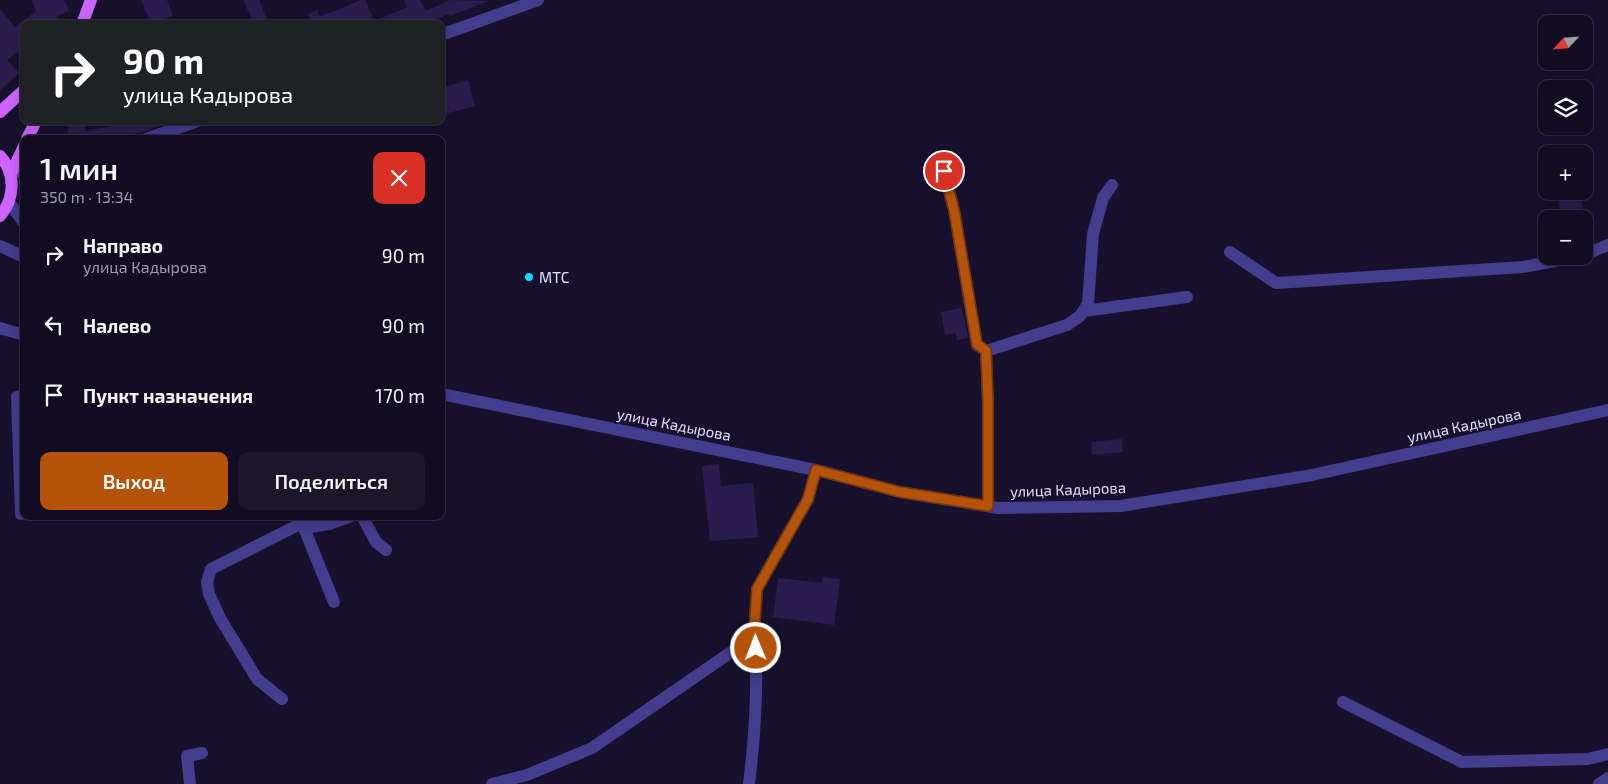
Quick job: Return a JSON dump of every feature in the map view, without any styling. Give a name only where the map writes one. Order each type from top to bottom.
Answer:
[{"type":"main road","points":[[84,20],[91,0]]},
{"type":"main road","points":[[0,112],[20,94]]},
{"type":"main road","points":[[11,174],[20,155]]},
{"type":"main road","points":[[0,156],[11,174],[12,189],[9,202],[0,216]]},
{"type":"street","points":[[445,35],[538,0]]},
{"type":"street","points":[[158,135],[186,125]]},
{"type":"street","points":[[11,174],[20,171]]},
{"type":"street","points":[[944,171],[954,210],[977,344],[986,351],[988,506]]},
{"type":"street","points":[[986,351],[1067,325],[1084,311],[1088,304],[1093,234],[1103,198],[1112,185]]},
{"type":"street","points":[[9,202],[20,217]]},
{"type":"street","points":[[0,246],[20,255]]},
{"type":"street","points":[[1593,252],[1608,246]]},
{"type":"street","points":[[1230,252],[1276,283],[1538,263]]},
{"type":"street","points":[[1084,311],[1187,297]]},
{"type":"street","points":[[0,328],[20,334]]},
{"type":"street","name":"улица Кадырова","points":[[445,395],[816,470],[900,492],[998,508],[1122,506],[1312,475],[1608,410]]},
{"type":"street","points":[[20,396],[17,397],[20,485]]},
{"type":"street","points":[[749,784],[753,754],[757,662],[754,634],[757,589],[808,499],[816,470]]},
{"type":"street","points":[[282,699],[257,679],[220,618],[209,594],[207,582],[212,569],[302,522],[329,524],[340,520]]},
{"type":"street","points":[[364,520],[376,542],[386,550]]},
{"type":"street","points":[[302,522],[334,602]]},
{"type":"street","points":[[492,784],[527,775],[592,748],[737,648],[754,634]]},
{"type":"street","points":[[1343,702],[1462,762],[1588,759],[1608,754]]},
{"type":"street","points":[[190,784],[187,756],[202,753]]},
{"type":"street","points":[[1599,784],[1608,778]]},
{"type":"building","points":[[32,0],[64,0],[69,11],[57,16],[59,20],[24,20],[36,11]]},
{"type":"building","points":[[141,0],[167,0],[173,16],[162,20],[149,20]]},
{"type":"building","points":[[243,0],[259,0],[267,20],[252,20]]},
{"type":"building","points":[[360,0],[365,0],[373,18],[369,20],[310,20],[308,14],[317,10],[320,16]]},
{"type":"building","points":[[404,0],[420,0],[426,11],[450,0],[489,1],[436,20],[377,20],[407,7]]},
{"type":"building","points":[[0,9],[15,27],[20,23],[20,51],[7,60],[19,73],[0,90]]},
{"type":"building","points":[[468,80],[475,106],[445,114],[445,87]]},
{"type":"building","points":[[68,125],[85,125],[85,131],[117,125],[161,125],[143,132],[128,135],[68,135]]},
{"type":"building","points":[[1558,200],[1581,200],[1583,210],[1560,210]]},
{"type":"building","points":[[962,308],[968,338],[957,340],[956,333],[945,335],[941,312]]},
{"type":"building","points":[[1122,439],[1123,452],[1092,455],[1091,442]]},
{"type":"building","points":[[719,464],[721,486],[753,483],[758,537],[710,541],[702,466]]},
{"type":"building","points":[[823,577],[840,579],[834,625],[773,617],[778,578],[822,583]]},
{"type":"place","name":"МТС","points":[[529,277]]},
{"type":"route","points":[[756,648],[754,634],[757,589],[808,499],[816,470],[900,492],[988,506],[986,351],[977,344],[954,210],[944,171]]}]
